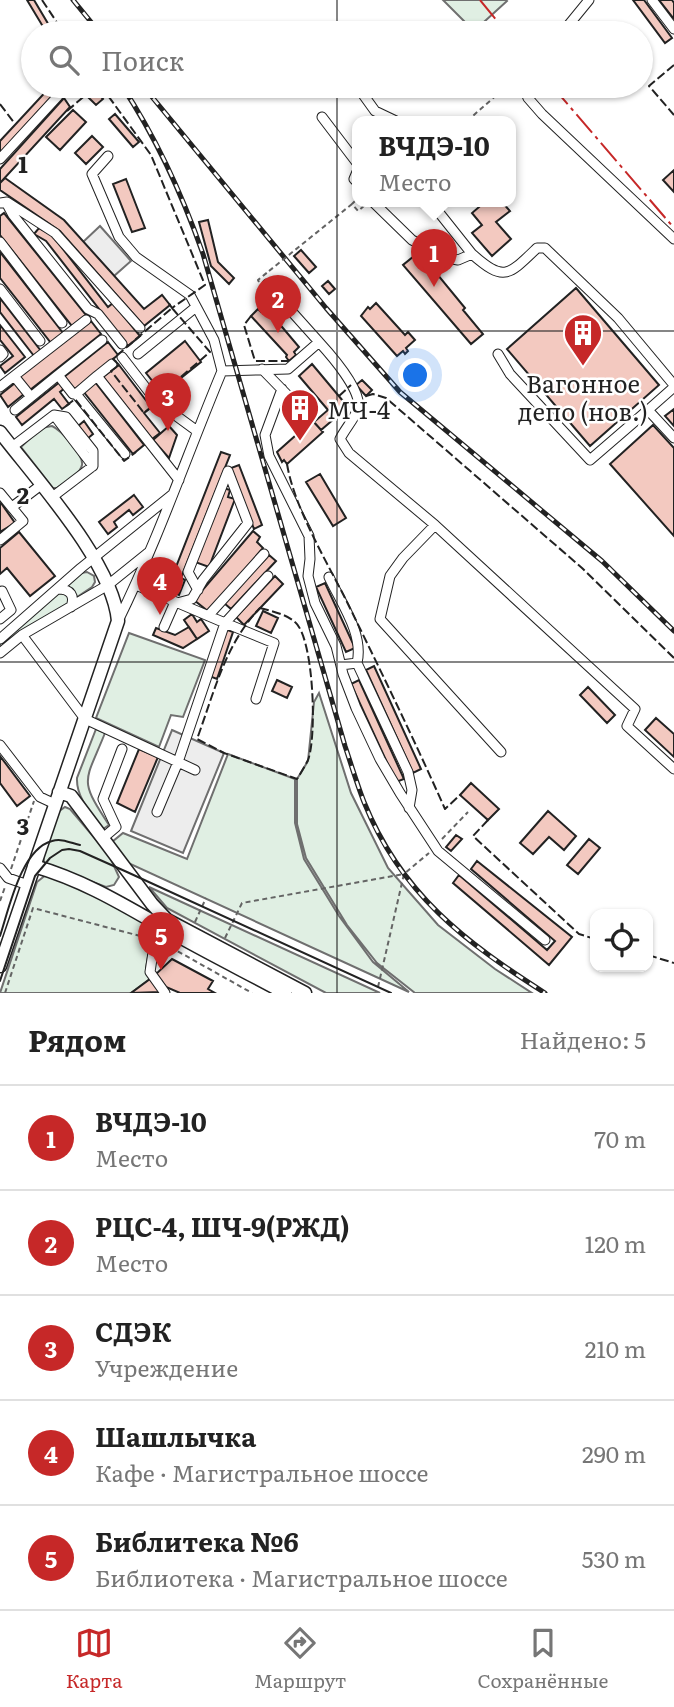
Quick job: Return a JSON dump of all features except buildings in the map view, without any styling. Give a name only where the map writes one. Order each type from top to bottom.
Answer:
[{"type":"main road","points":[[0,432],[94,558],[117,604],[118,621],[0,966]]},
{"type":"main road","points":[[57,798],[71,796],[103,838],[119,885],[166,923],[285,993]]},
{"type":"main road","points":[[34,866],[76,880],[119,885],[166,923],[305,993]]},
{"type":"street","points":[[572,21],[589,0]]},
{"type":"street","points":[[652,0],[674,29]]},
{"type":"street","points":[[0,159],[56,98]]},
{"type":"street","points":[[366,98],[375,111],[386,116]]},
{"type":"street","points":[[528,98],[674,239]]},
{"type":"street","points":[[322,117],[352,156]]},
{"type":"street","points":[[108,156],[92,174],[119,237],[135,257],[190,295],[214,340],[222,371],[175,492],[118,621]]},
{"type":"street","points":[[3,202],[55,233],[140,328]]},
{"type":"street","points":[[3,202],[88,309],[97,314],[122,344]]},
{"type":"street","points":[[377,207],[412,240],[447,258],[458,260],[472,254]]},
{"type":"street","points":[[436,207],[472,254],[491,271],[505,273],[517,267],[537,248],[545,248],[618,318],[674,386],[590,460],[510,374],[498,354]]},
{"type":"street","points":[[0,242],[62,323]]},
{"type":"street","points":[[262,282],[339,364],[357,397],[358,408],[340,439],[349,453],[435,525],[635,709],[627,726],[674,769]]},
{"type":"street","points":[[0,289],[40,341]]},
{"type":"street","points":[[138,354],[196,307]]},
{"type":"street","points":[[7,382],[86,320]]},
{"type":"street","points":[[15,410],[102,340]]},
{"type":"street","points":[[222,371],[288,369],[319,342]]},
{"type":"street","points":[[0,350],[3,354],[0,357]]},
{"type":"street","points":[[121,357],[156,401],[197,431]]},
{"type":"street","points":[[76,394],[112,364]]},
{"type":"street","points":[[262,369],[302,410]]},
{"type":"street","points":[[0,371],[7,382],[31,397]]},
{"type":"street","points":[[58,375],[125,454]]},
{"type":"street","points":[[97,376],[179,480]]},
{"type":"street","points":[[282,389],[265,435],[269,456],[309,536],[308,576],[315,603],[336,646],[356,708],[370,738],[409,808],[435,846],[545,940]]},
{"type":"street","points":[[648,410],[674,438]]},
{"type":"street","points":[[12,447],[54,415],[93,466],[51,498]]},
{"type":"street","points":[[176,602],[192,599],[198,590],[203,580],[248,523],[228,471],[188,572],[198,590]]},
{"type":"street","points":[[12,507],[41,485]]},
{"type":"street","points":[[0,639],[175,492]]},
{"type":"street","points":[[0,493],[23,521],[0,540]]},
{"type":"street","points":[[435,525],[403,558],[390,576],[380,619],[501,752]]},
{"type":"street","points":[[0,653],[22,635],[108,584],[149,551]]},
{"type":"street","points":[[208,616],[264,554]]},
{"type":"street","points":[[157,812],[178,762],[225,623],[268,576]]},
{"type":"street","points":[[329,577],[357,636],[360,650],[357,663],[408,772],[412,790],[409,808]]},
{"type":"street","points":[[136,585],[274,643],[256,699]]},
{"type":"street","points":[[58,589],[69,591],[72,595],[74,601],[71,607]]},
{"type":"street","points":[[0,592],[2,591],[11,610],[0,619]]},
{"type":"street","points":[[164,627],[176,602]]},
{"type":"street","points":[[22,635],[85,719],[194,769]]},
{"type":"street","points":[[341,665],[357,663]]},
{"type":"street","points":[[0,745],[40,797],[57,798]]},
{"type":"street","points":[[103,838],[116,827],[103,799],[122,749]]},
{"type":"street","points":[[0,868],[8,878],[28,885]]},
{"type":"street","points":[[165,993],[150,972],[157,940],[166,923]]},
{"type":"path","points":[[473,116],[493,98]]},
{"type":"path","points":[[262,282],[352,204]]},
{"type":"path","points":[[0,901],[37,794]]},
{"type":"path","points":[[223,942],[242,903],[404,874],[468,812]]},
{"type":"path","points":[[378,987],[404,874]]},
{"type":"path","points":[[194,925],[206,898]]},
{"type":"path","points":[[5,993],[33,908],[157,940],[252,993]]},
{"type":"green space","points":[[443,0],[507,1],[485,21],[464,21]]},
{"type":"green space","points":[[52,426],[71,443],[82,461],[78,472],[57,488],[53,488],[21,447],[41,428]]},
{"type":"green space","points":[[87,572],[94,576],[92,587],[0,649],[0,643],[81,573]]},
{"type":"green space","points":[[129,633],[205,660],[183,717],[171,715],[159,747],[96,718]]},
{"type":"green space","points":[[319,693],[351,793],[388,868],[438,925],[495,969],[532,993],[415,993],[377,963],[347,925],[306,858],[297,824],[297,779],[308,761],[314,702]]},
{"type":"green space","points":[[96,729],[105,733],[88,780],[92,798],[109,825],[103,829],[86,805],[77,785],[77,778]]},
{"type":"green space","points":[[228,754],[295,779],[295,823],[304,859],[339,916],[373,962],[409,992],[126,862],[112,842],[123,833],[187,859]]},
{"type":"green space","points":[[65,807],[70,809],[109,855],[119,877],[114,885],[106,887],[44,862],[43,855],[58,812]]},
{"type":"green space","points":[[47,874],[82,888],[153,928],[146,968],[150,979],[131,993],[0,993],[37,882]]},
{"type":"green space","points":[[149,887],[380,993],[326,993],[167,908]]},
{"type":"shaded area","points":[[100,226],[131,261],[114,276],[83,242]]},
{"type":"shaded area","points":[[172,730],[224,753],[183,853],[131,831]]},
{"type":"tram line","points":[[0,936],[12,896],[32,855],[41,846],[56,840],[80,845]]},
{"type":"tram line","points":[[0,981],[35,876],[50,858],[69,849],[80,851],[127,872],[391,993]]},
{"type":"railway","points":[[73,0],[90,21]]},
{"type":"railway","points":[[129,98],[168,167],[203,254],[345,746],[364,802],[379,835],[416,889],[438,913],[488,955],[545,993]]},
{"type":"railway","points":[[153,98],[326,308],[400,392],[602,561],[674,631]]},
{"type":"fence","points":[[42,0],[56,21]]},
{"type":"fence","points":[[653,83],[674,65]]},
{"type":"fence","points":[[653,91],[674,115]]},
{"type":"fence","points":[[67,111],[82,98]]},
{"type":"fence","points":[[110,98],[151,155],[205,285],[172,308],[168,302]]},
{"type":"fence","points":[[0,104],[15,124]]},
{"type":"fence","points":[[172,308],[210,352],[162,393],[144,413],[111,371],[119,365],[113,359],[172,308]]},
{"type":"fence","points":[[251,316],[244,325],[255,361],[289,361]]},
{"type":"fence","points":[[339,396],[351,385]]},
{"type":"fence","points":[[366,396],[373,394],[386,398],[582,568],[674,658]]},
{"type":"fence","points":[[66,406],[75,399],[124,461],[136,452]]},
{"type":"fence","points":[[287,464],[296,497],[311,531],[445,809],[460,795]]},
{"type":"fence","points":[[260,608],[295,622],[306,647],[312,688],[311,748],[308,760],[297,779],[224,753],[197,739],[229,653],[260,608]]},
{"type":"fence","points":[[488,820],[473,836],[579,934],[590,937]]},
{"type":"fence","points":[[653,957],[674,963]]},
{"type":"power","points":[[480,0],[497,21]]},
{"type":"power","points":[[562,98],[674,228]]},
{"type":"place","name":"ВЧДЭ-10","points":[[434,287]]},
{"type":"place","name":"РЦС-4, ШЧ-9(РЖД)","points":[[278,333]]},
{"type":"place","name":"Вагонное депо (нов.)","points":[[583,367]]},
{"type":"place","name":"СДЭК","points":[[168,431]]},
{"type":"place","name":"МЧ-4","points":[[300,442]]},
{"type":"place","name":"Шашлычка","points":[[160,615]]},
{"type":"place","name":"Библитека №6","points":[[161,970]]}]
